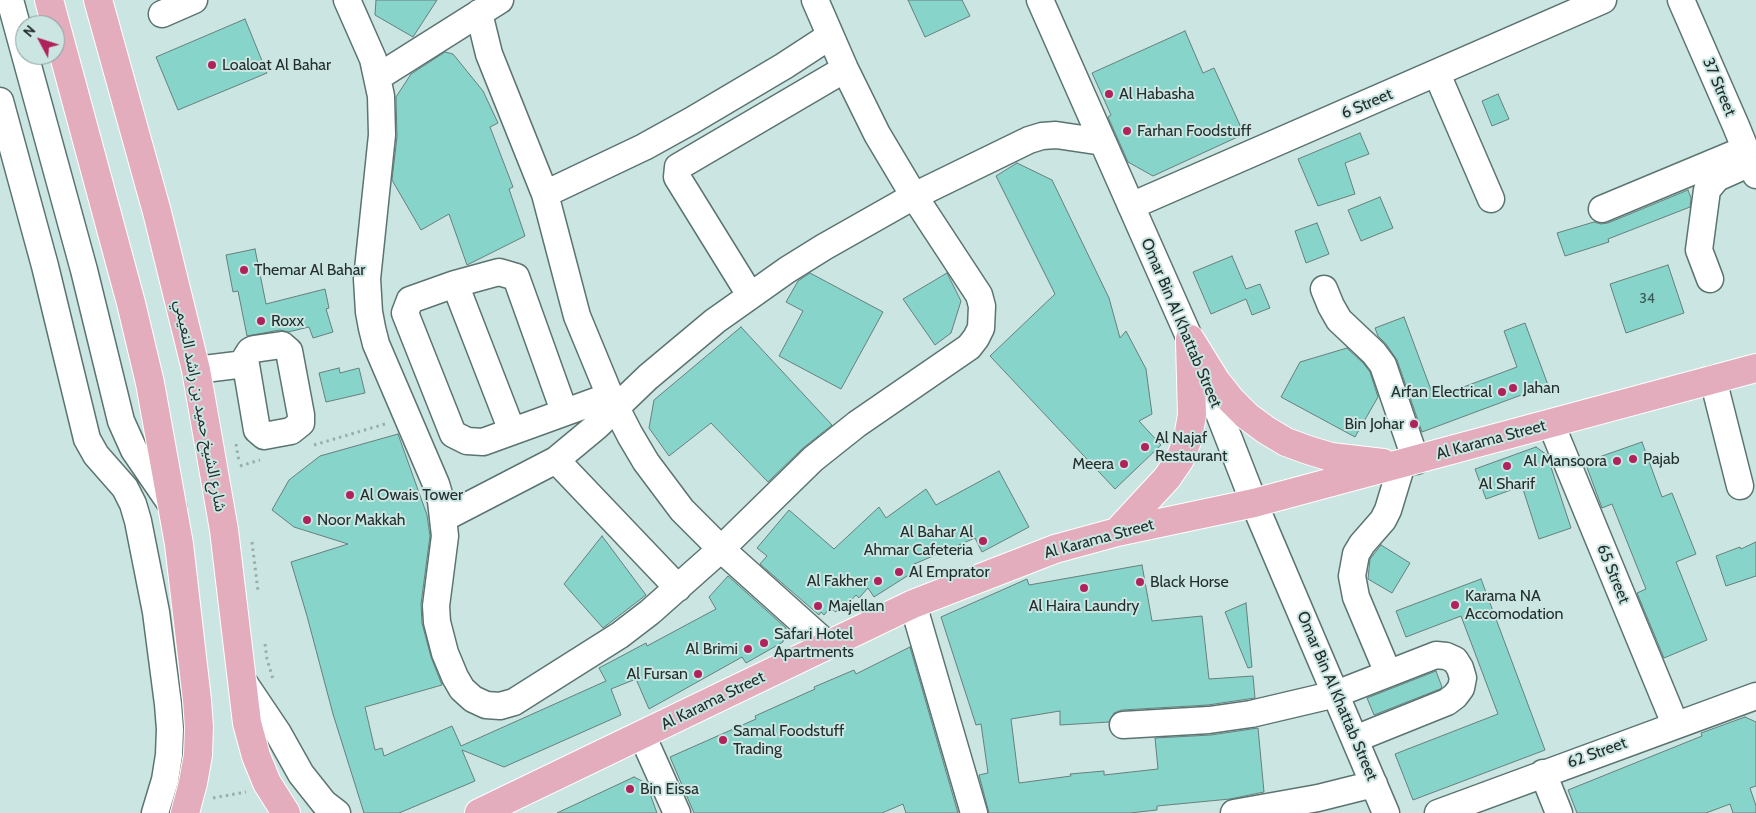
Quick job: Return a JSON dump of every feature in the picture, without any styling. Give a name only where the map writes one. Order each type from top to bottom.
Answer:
[{"type":"main road","points":[[49,0],[131,303],[150,383],[173,507],[198,709],[198,755],[187,807]]},
{"type":"main road","name":"شارع الشيخ حميد بن راشد النعيمي","points":[[98,0],[175,282],[196,370],[224,530],[247,723],[256,756],[270,788],[286,813]]},
{"type":"main road","points":[[1190,340],[1216,381],[1231,400],[1247,416],[1286,442],[1331,457],[1409,462]]},
{"type":"main road","points":[[1117,532],[1168,478],[1180,459],[1188,438],[1192,415],[1190,340]]},
{"type":"main road","name":"Al Karama Street","points":[[479,813],[512,806],[642,736],[913,604],[1054,549],[1117,532],[1254,503],[1756,368]]},
{"type":"street","points":[[10,0],[84,270],[121,421],[134,450],[173,507]]},
{"type":"street","points":[[162,14],[194,0]]},
{"type":"street","points":[[347,0],[366,42],[378,77],[381,96],[382,135],[367,279],[368,304],[372,328],[376,344],[436,484],[444,518],[443,554],[436,606],[440,638],[455,677],[462,689],[473,699],[486,704],[500,706],[514,702],[620,635],[678,588],[721,549],[792,478],[834,441],[960,353],[976,338],[981,328],[983,317],[979,295],[914,196],[877,134],[845,69],[815,0]]},
{"type":"street","name":"Omar Bin Al Khattab Street","points":[[1040,0],[1190,340],[1254,503],[1386,813]]},
{"type":"street","name":"6 Street","points":[[1131,206],[1437,74],[1569,6],[1603,0]]},
{"type":"street","name":"37 Street","points":[[1681,0],[1749,146]]},
{"type":"street","points":[[378,77],[489,6]]},
{"type":"street","points":[[489,6],[483,33],[489,54],[545,194],[577,316],[613,401],[646,462],[664,489],[682,510],[721,549],[828,645]]},
{"type":"street","points":[[545,194],[620,159],[691,121],[754,85],[830,36]]},
{"type":"street","points":[[750,295],[677,177],[678,166],[845,69]]},
{"type":"street","points":[[1437,74],[1491,199]]},
{"type":"street","points":[[0,101],[45,266],[87,439],[96,455],[125,488],[133,504],[138,521],[157,621],[170,729],[165,780],[155,813]]},
{"type":"street","points":[[444,518],[556,460],[597,426],[613,401],[750,295],[824,248],[914,196],[1029,140],[1042,136],[1071,136],[1103,142]]},
{"type":"street","points":[[1602,209],[1749,146]]},
{"type":"street","points":[[1710,279],[1699,250],[1707,190],[1749,146]]},
{"type":"street","points":[[564,411],[516,277],[499,272],[455,284],[410,300],[405,313],[453,434],[467,440],[483,442],[564,411],[613,401]]},
{"type":"street","points":[[455,284],[512,431]]},
{"type":"street","points":[[1324,289],[1338,320],[1374,353],[1383,365],[1409,462],[1383,520],[1362,544],[1356,554],[1352,576],[1356,597],[1388,673]]},
{"type":"street","points":[[196,370],[245,364]]},
{"type":"street","points":[[1714,379],[1740,486]]},
{"type":"street","name":"65 Street","points":[[1551,424],[1675,724]]},
{"type":"street","points":[[556,460],[678,588]]},
{"type":"street","points":[[913,604],[974,813]]},
{"type":"street","points":[[1123,725],[1209,720],[1286,707],[1336,694],[1436,654],[1454,660],[1460,668],[1463,678],[1461,688],[1447,702],[1355,740]]},
{"type":"street","points":[[243,681],[278,733],[306,782],[324,803],[337,813]]},
{"type":"street","name":"62 Street","points":[[1438,813],[1675,724],[1756,696]]},
{"type":"street","points":[[642,736],[677,813]]},
{"type":"street","points":[[1543,773],[1559,813]]},
{"type":"street","points":[[1234,813],[1318,798],[1374,784]]},
{"type":"path","points":[[305,448],[407,418]]},
{"type":"path","points":[[236,442],[241,475]]},
{"type":"path","points":[[240,466],[268,458]]},
{"type":"path","points":[[252,539],[258,594]]},
{"type":"path","points":[[264,640],[275,687]]},
{"type":"path","points":[[187,807],[270,788]]},
{"type":"building","points":[[376,0],[437,0],[413,37],[375,15]]},
{"type":"building","points":[[908,0],[962,0],[970,16],[925,37]]},
{"type":"building","name":"Loaloat Al Bahar","points":[[245,19],[267,73],[178,110],[156,57]]},
{"type":"building","points":[[1185,31],[1203,73],[1214,68],[1244,134],[1153,176],[1128,162],[1108,117],[1111,115],[1092,73]]},
{"type":"building","points":[[445,52],[453,54],[483,91],[498,123],[490,127],[513,187],[509,189],[525,236],[467,265],[449,214],[421,230],[392,180],[397,137],[396,97],[411,74]]},
{"type":"building","points":[[1498,94],[1509,119],[1492,126],[1482,101]]},
{"type":"building","points":[[1360,133],[1369,154],[1345,163],[1355,194],[1318,206],[1298,159]]},
{"type":"building","points":[[1017,163],[1052,180],[1109,298],[1120,338],[1126,331],[1146,369],[1152,414],[1139,421],[1161,445],[1115,489],[990,356],[1055,294],[996,176]]},
{"type":"building","points":[[1688,190],[1691,198],[1690,207],[1608,239],[1609,242],[1565,256],[1557,233],[1594,222],[1608,223]]},
{"type":"building","points":[[1380,197],[1393,228],[1361,241],[1348,210]]},
{"type":"building","points":[[1317,223],[1329,254],[1306,263],[1295,231]]},
{"type":"building","points":[[255,249],[266,304],[325,289],[329,308],[326,309],[333,332],[313,338],[309,327],[288,332],[280,330],[247,336],[238,291],[233,292],[226,255]]},
{"type":"building","points":[[1232,256],[1246,289],[1260,284],[1270,308],[1252,315],[1246,299],[1211,314],[1193,272]]},
{"type":"building","points":[[1668,265],[1684,313],[1626,333],[1610,284]]},
{"type":"building","points":[[810,273],[883,312],[841,389],[779,356],[803,311],[786,302],[798,281]]},
{"type":"building","points":[[947,273],[961,301],[951,333],[935,345],[903,299]]},
{"type":"building","points":[[1404,317],[1434,398],[1517,367],[1504,331],[1525,323],[1548,385],[1422,432],[1397,360],[1378,336],[1375,328]]},
{"type":"building","points":[[741,327],[832,425],[803,448],[768,482],[711,423],[669,456],[649,428],[654,400]]},
{"type":"building","points":[[1347,348],[1370,372],[1378,397],[1355,437],[1281,397],[1300,362]]},
{"type":"building","points":[[339,368],[340,373],[359,368],[365,393],[326,402],[319,373]]},
{"type":"building","points":[[398,434],[427,515],[430,536],[421,604],[422,623],[431,657],[442,685],[365,707],[375,750],[382,748],[384,756],[452,726],[461,746],[606,681],[599,668],[646,643],[647,646],[716,609],[709,597],[728,576],[786,628],[783,642],[746,663],[742,657],[649,709],[636,679],[611,689],[621,715],[504,767],[462,750],[475,781],[399,813],[364,813],[333,714],[291,562],[348,544],[294,527],[272,510],[289,480],[320,456]]},
{"type":"building","points":[[1642,442],[1662,497],[1672,493],[1696,554],[1676,562],[1707,640],[1664,658],[1637,593],[1646,589],[1612,504],[1602,508],[1585,462]]},
{"type":"building","points":[[1536,447],[1547,455],[1571,528],[1539,539],[1522,486],[1486,499],[1475,469]]},
{"type":"building","points":[[999,471],[1029,527],[982,552],[975,538],[912,565],[915,571],[874,597],[868,588],[859,598],[856,595],[846,606],[843,603],[836,612],[830,608],[824,615],[821,612],[819,615],[760,564],[767,556],[757,548],[789,510],[834,549],[879,507],[886,518],[926,489],[936,505]]},
{"type":"building","points":[[602,536],[646,595],[603,628],[564,584]]},
{"type":"building","points":[[1756,542],[1756,576],[1726,586],[1716,556],[1740,547],[1741,549]]},
{"type":"building","points":[[1381,545],[1410,563],[1392,593],[1368,579],[1370,559]]},
{"type":"building","points":[[1142,565],[1152,621],[1202,616],[1209,679],[1253,676],[1255,698],[1208,705],[1122,710],[1114,713],[1109,722],[1060,725],[1060,711],[1011,719],[1019,783],[1071,776],[1070,774],[1104,771],[1104,775],[1158,769],[1155,738],[1211,735],[1258,728],[1264,792],[1230,799],[1157,806],[1157,810],[1130,813],[989,813],[979,775],[988,773],[981,724],[976,725],[941,617],[1027,579],[1029,585]]},
{"type":"building","points":[[1481,579],[1545,750],[1413,800],[1395,754],[1498,714],[1461,616],[1406,637],[1396,611]]},
{"type":"building","points":[[1246,603],[1252,667],[1248,668],[1225,612]]},
{"type":"building","points":[[910,647],[958,813],[906,813],[903,804],[882,813],[694,813],[670,757],[756,719],[755,716],[815,689],[814,687],[854,670],[856,674]]},
{"type":"building","points":[[1436,671],[1442,687],[1440,689],[1374,715],[1367,698]]},
{"type":"building","points":[[1745,717],[1756,722],[1756,786],[1750,788],[1756,806],[1756,813],[1733,813],[1730,804],[1706,813],[1577,813],[1568,790],[1702,736],[1701,733]]},
{"type":"building","points":[[634,777],[646,783],[657,813],[557,813]]},
{"type":"place","name":"Loaloat Al Bahar","points":[[212,65]]},
{"type":"place","name":"Al Habasha","points":[[1109,94]]},
{"type":"place","name":"Farhan Foodstuff","points":[[1127,131]]},
{"type":"place","name":"Themar Al Bahar","points":[[244,270]]},
{"type":"place","name":"Roxx","points":[[261,321]]},
{"type":"place","name":"Jahan","points":[[1513,388]]},
{"type":"place","name":"Arfan Electrical","points":[[1502,392]]},
{"type":"place","name":"Bin Johar","points":[[1414,424]]},
{"type":"place","name":"Al Najaf Restaurant","points":[[1145,447]]},
{"type":"place","name":"Pajab","points":[[1633,459]]},
{"type":"place","name":"Al Mansoora","points":[[1617,461]]},
{"type":"place","name":"Meera","points":[[1124,464]]},
{"type":"place","name":"Al Sharif","points":[[1507,466]]},
{"type":"place","name":"Al Owais Tower","points":[[350,495]]},
{"type":"place","name":"Noor Makkah","points":[[307,520]]},
{"type":"place","name":"Al Bahar Al Ahmar Cafeteria","points":[[983,541]]},
{"type":"place","name":"Al Emprator","points":[[899,572]]},
{"type":"place","name":"Al Fakher","points":[[878,581]]},
{"type":"place","name":"Black Horse","points":[[1140,582]]},
{"type":"place","name":"Al Haira Laundry","points":[[1084,588]]},
{"type":"place","name":"Karama NA Accomodation","points":[[1455,605]]},
{"type":"place","name":"Majellan","points":[[818,606]]},
{"type":"place","name":"Safari Hotel Apartments","points":[[764,643]]},
{"type":"place","name":"Al Brimi","points":[[748,649]]},
{"type":"place","name":"Al Fursan","points":[[698,674]]},
{"type":"place","name":"Samal Foodstuff Trading","points":[[723,740]]},
{"type":"place","name":"Bin Eissa","points":[[630,789]]}]
